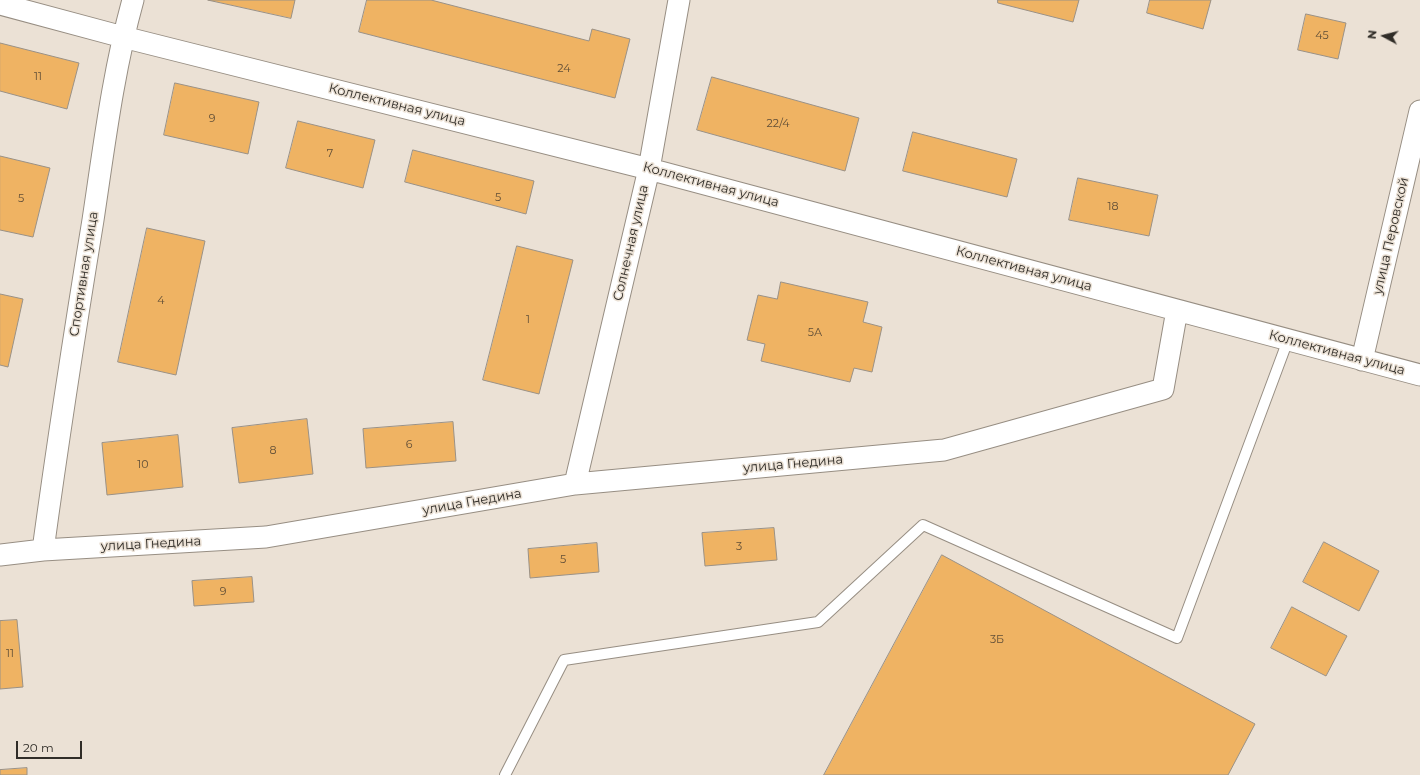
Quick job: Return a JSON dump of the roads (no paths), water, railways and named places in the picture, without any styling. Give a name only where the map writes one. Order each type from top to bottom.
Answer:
[{"type":"street","name":"Спортивная улица","points":[[43,550],[60,425],[105,144],[123,36],[133,0]]},
{"type":"street","name":"Солнечная улица","points":[[575,484],[649,169],[679,0]]},
{"type":"street","name":"Коллективная улица","points":[[0,4],[649,169],[1420,375]]},
{"type":"street","name":"улица Перовской","points":[[1362,360],[1420,111]]},
{"type":"street","name":"улица Гнедина","points":[[0,555],[43,550],[266,537],[575,484],[944,450],[1163,389],[1177,310]]},
{"type":"lane","points":[[505,775],[564,660],[818,622],[923,525],[1177,638],[1288,340]]}]
